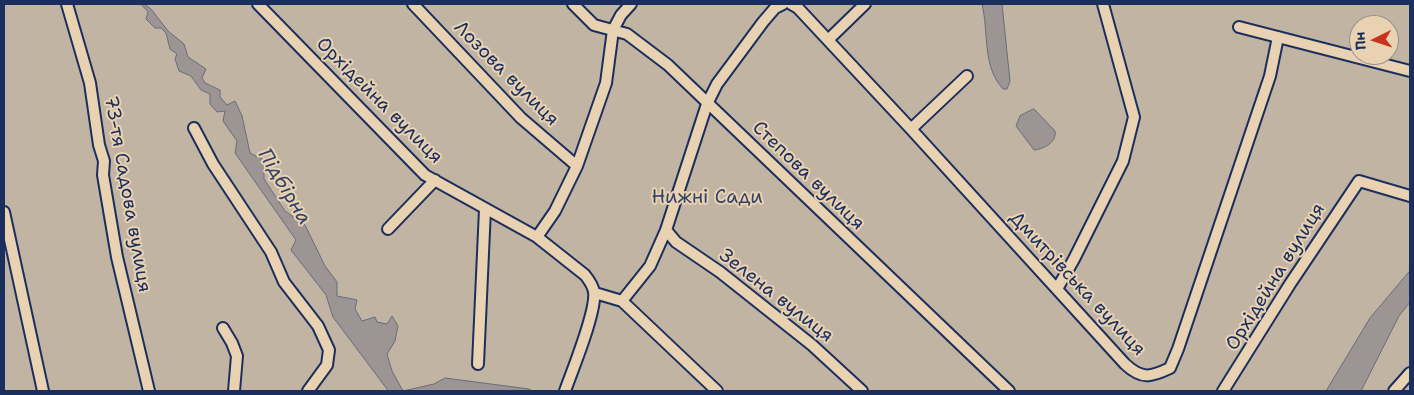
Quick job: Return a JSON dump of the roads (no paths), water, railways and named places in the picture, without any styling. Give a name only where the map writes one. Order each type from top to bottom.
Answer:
[{"type":"street","name":"73-тя Садова вулиця","points":[[67,4],[90,83],[99,146],[104,161],[102,175],[116,248],[148,391]]},
{"type":"street","name":"Орхідейна вулиця","points":[[258,4],[425,175],[537,237],[586,275],[594,293]]},
{"type":"street","name":"Лозова вулиця","points":[[413,4],[521,118],[577,166]]},
{"type":"street","name":"Степова вулиця","points":[[573,4],[594,25],[599,28],[627,34],[668,65],[1009,391]]},
{"type":"street","points":[[537,237],[555,211],[577,166],[606,83],[613,30],[621,15],[631,4]]},
{"type":"street","points":[[622,301],[650,266],[666,230],[707,104],[717,84],[763,22],[775,8],[783,4]]},
{"type":"street","name":"Дмитрівська вулиця","points":[[791,4],[798,8],[911,129],[1132,371],[1140,375],[1152,376],[1170,368],[1181,340],[1270,76],[1278,37]]},
{"type":"street","points":[[828,40],[864,4]]},
{"type":"street","points":[[1057,289],[1074,260],[1123,161],[1134,117],[1103,4]]},
{"type":"street","points":[[1239,27],[1410,71]]},
{"type":"street","points":[[911,129],[967,76]]},
{"type":"street","points":[[194,128],[213,164],[271,252],[284,282],[318,326],[329,350],[326,365],[308,391]]},
{"type":"street","points":[[388,229],[435,180]]},
{"type":"street","name":"Орхідейна вулиця","points":[[1223,391],[1290,284],[1359,181],[1410,196]]},
{"type":"street","points":[[478,364],[485,209]]},
{"type":"street","points":[[4,212],[43,391]]},
{"type":"street","name":"Зелена вулиця","points":[[666,230],[676,242],[720,272],[812,345],[862,391]]},
{"type":"street","points":[[565,391],[592,312],[594,293],[622,301],[717,391]]},
{"type":"street","points":[[224,328],[237,356],[237,367],[233,381],[234,391]]},
{"type":"street","points":[[1394,391],[1410,373]]},
{"type":"water label","name":"Підбірна","points":[[284,187]]},
{"type":"park label","name":"Нижні Сади","points":[[707,198]]}]
